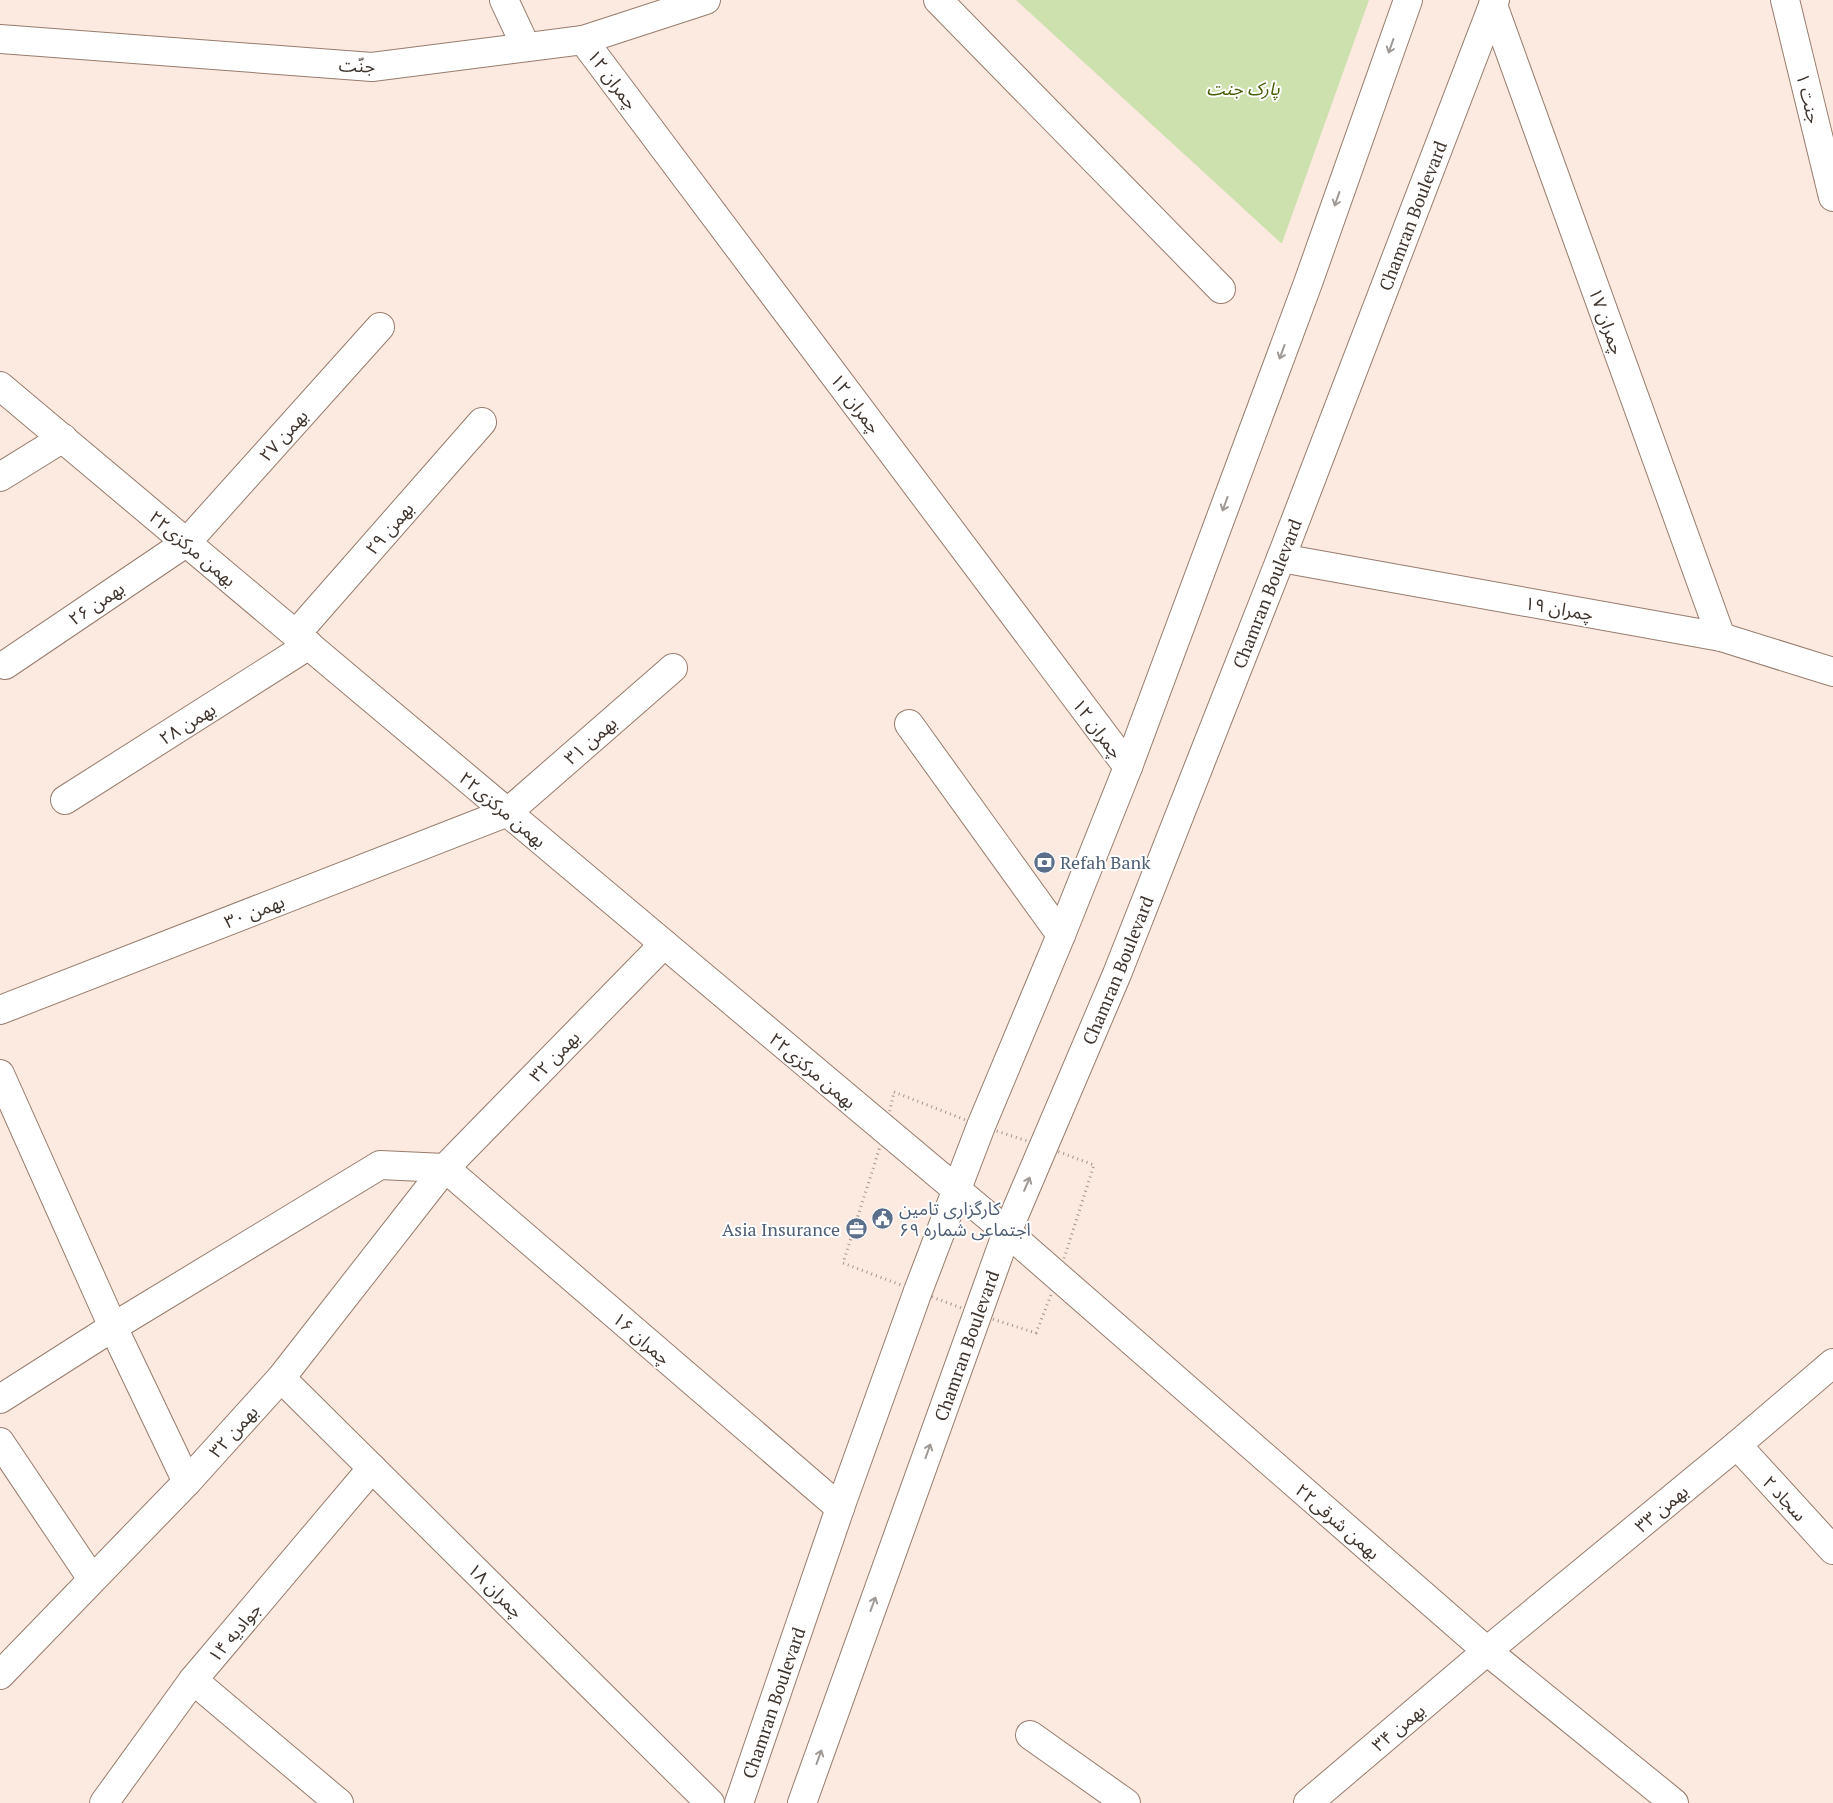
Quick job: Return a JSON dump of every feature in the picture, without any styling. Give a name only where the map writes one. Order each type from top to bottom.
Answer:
[{"type":"street","points":[[504,0],[526,47]]},
{"type":"street","name":"جنّت","points":[[0,39],[372,67],[583,40],[706,0]]},
{"type":"street","points":[[938,0],[1221,289]]},
{"type":"street","name":"Chamran Boulevard","points":[[739,1803],[840,1508],[918,1291],[981,1126],[1061,936],[1128,767],[1308,283],[1408,0]]},
{"type":"street","name":"جنت ۱","points":[[1785,0],[1833,197]]},
{"type":"street","name":"Chamran Boulevard","points":[[802,1803],[1007,1232],[1116,974],[1281,558],[1494,2]]},
{"type":"street","name":"چمران ۱۷","points":[[1494,2],[1721,637]]},
{"type":"street","name":"چمران ۱۲","points":[[583,40],[1128,767]]},
{"type":"street","name":"بهمن ۲۷","points":[[187,542],[380,327]]},
{"type":"street","name":"۲۲بهمن مرکزی","points":[[0,386],[1007,1232]]},
{"type":"street","name":"بهمن ۲۹","points":[[302,640],[482,422]]},
{"type":"street","points":[[0,478],[63,438]]},
{"type":"street","name":"بهمن ۲۶","points":[[6,664],[187,542]]},
{"type":"street","name":"چمران ۱۹","points":[[1281,558],[1721,637],[1833,672]]},
{"type":"street","name":"بهمن ۲۸","points":[[65,800],[302,640]]},
{"type":"street","name":"بهمن ۳۱","points":[[508,812],[673,668]]},
{"type":"street","points":[[909,724],[1061,936]]},
{"type":"street","name":"بهمن ۳۰","points":[[0,1010],[508,812]]},
{"type":"street","name":"بهمن ۳۲","points":[[0,1675],[187,1482],[281,1378],[445,1168],[664,944]]},
{"type":"street","points":[[0,1074],[113,1327],[187,1482]]},
{"type":"street","points":[[0,1399],[113,1327],[380,1165],[445,1168]]},
{"type":"street","name":"چمران ۱۶","points":[[445,1168],[840,1508]]},
{"type":"street","name":"۲۲بهمن شرقی","points":[[1007,1232],[1487,1651],[1674,1803]]},
{"type":"street","name":"بهمن ۳۳","points":[[1487,1651],[1737,1445],[1833,1363]]},
{"type":"street","name":"چمران ۱۸","points":[[281,1378],[710,1803]]},
{"type":"street","points":[[0,1442],[92,1580]]},
{"type":"street","name":"سجاد ۲","points":[[1737,1445],[1833,1550]]},
{"type":"street","name":"جوادیه ۱۴","points":[[104,1803],[193,1680],[372,1468]]},
{"type":"street","name":"بهمن ۳۴","points":[[1312,1802],[1487,1651]]},
{"type":"street","points":[[193,1680],[339,1803]]},
{"type":"street","points":[[1030,1735],[1126,1803]]},
{"type":"green space","name":"پارک جنت","points":[[1016,0],[1369,0],[1282,243],[1281,243]]},
{"type":"place","name":"Refah Bank","points":[[1044,862]]},
{"type":"place","name":"کارگزاری تامین اجتماعی شماره ۶۹","points":[[883,1218]]},
{"type":"place","name":"Asia Insurance","points":[[856,1229]]}]
